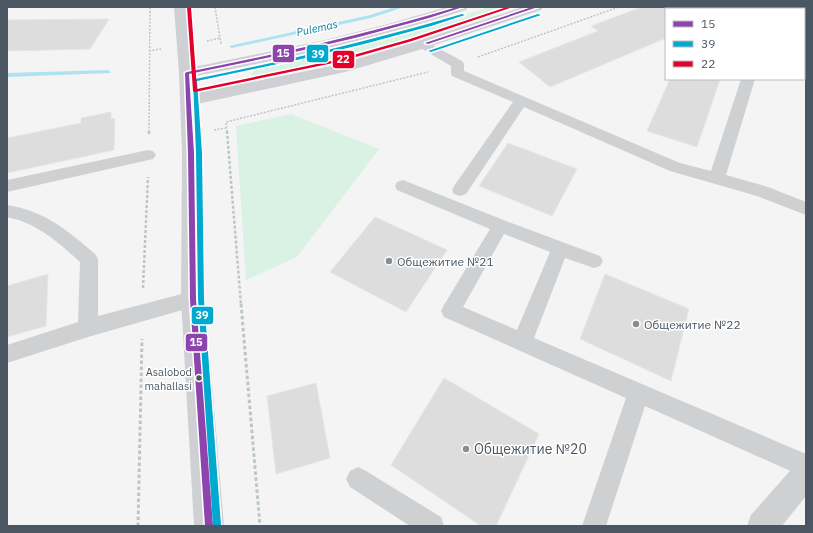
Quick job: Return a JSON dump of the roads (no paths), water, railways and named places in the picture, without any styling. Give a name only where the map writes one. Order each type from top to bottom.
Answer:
[{"type":"main road","points":[[181,7],[187,73],[191,154],[193,299],[209,526]]},
{"type":"main road","points":[[187,73],[308,49],[391,28],[461,7]]},
{"type":"main road","points":[[188,100],[339,69],[423,44],[536,7]]},
{"type":"street","points":[[762,526],[806,474]]},
{"type":"lane","points":[[423,44],[458,64],[457,73],[675,166],[762,191],[806,209]]},
{"type":"lane","points":[[717,178],[748,80]]},
{"type":"lane","points":[[460,190],[507,123],[521,100]]},
{"type":"lane","points":[[7,186],[148,155]]},
{"type":"lane","points":[[403,186],[500,226],[594,261]]},
{"type":"lane","points":[[7,211],[19,212],[46,223],[89,259],[88,328]]},
{"type":"lane","points":[[500,226],[451,311],[806,466]]},
{"type":"lane","points":[[522,342],[560,248]]},
{"type":"lane","points":[[7,354],[142,312],[193,299]]},
{"type":"lane","points":[[594,526],[638,393]]},
{"type":"lane","points":[[358,479],[432,526]]},
{"type":"waterway","name":"Pulemas","points":[[232,46],[371,16],[401,7]]},
{"type":"waterway","name":"Pulemas","points":[[7,75],[108,72]]},
{"type":"place","name":"Общежитие №21","points":[[389,261]]},
{"type":"place","name":"Общежитие №22","points":[[636,324]]},
{"type":"place","name":"Asalobod mahallasi","points":[[199,378]]},
{"type":"place","name":"Общежитие №20","points":[[466,449]]}]
